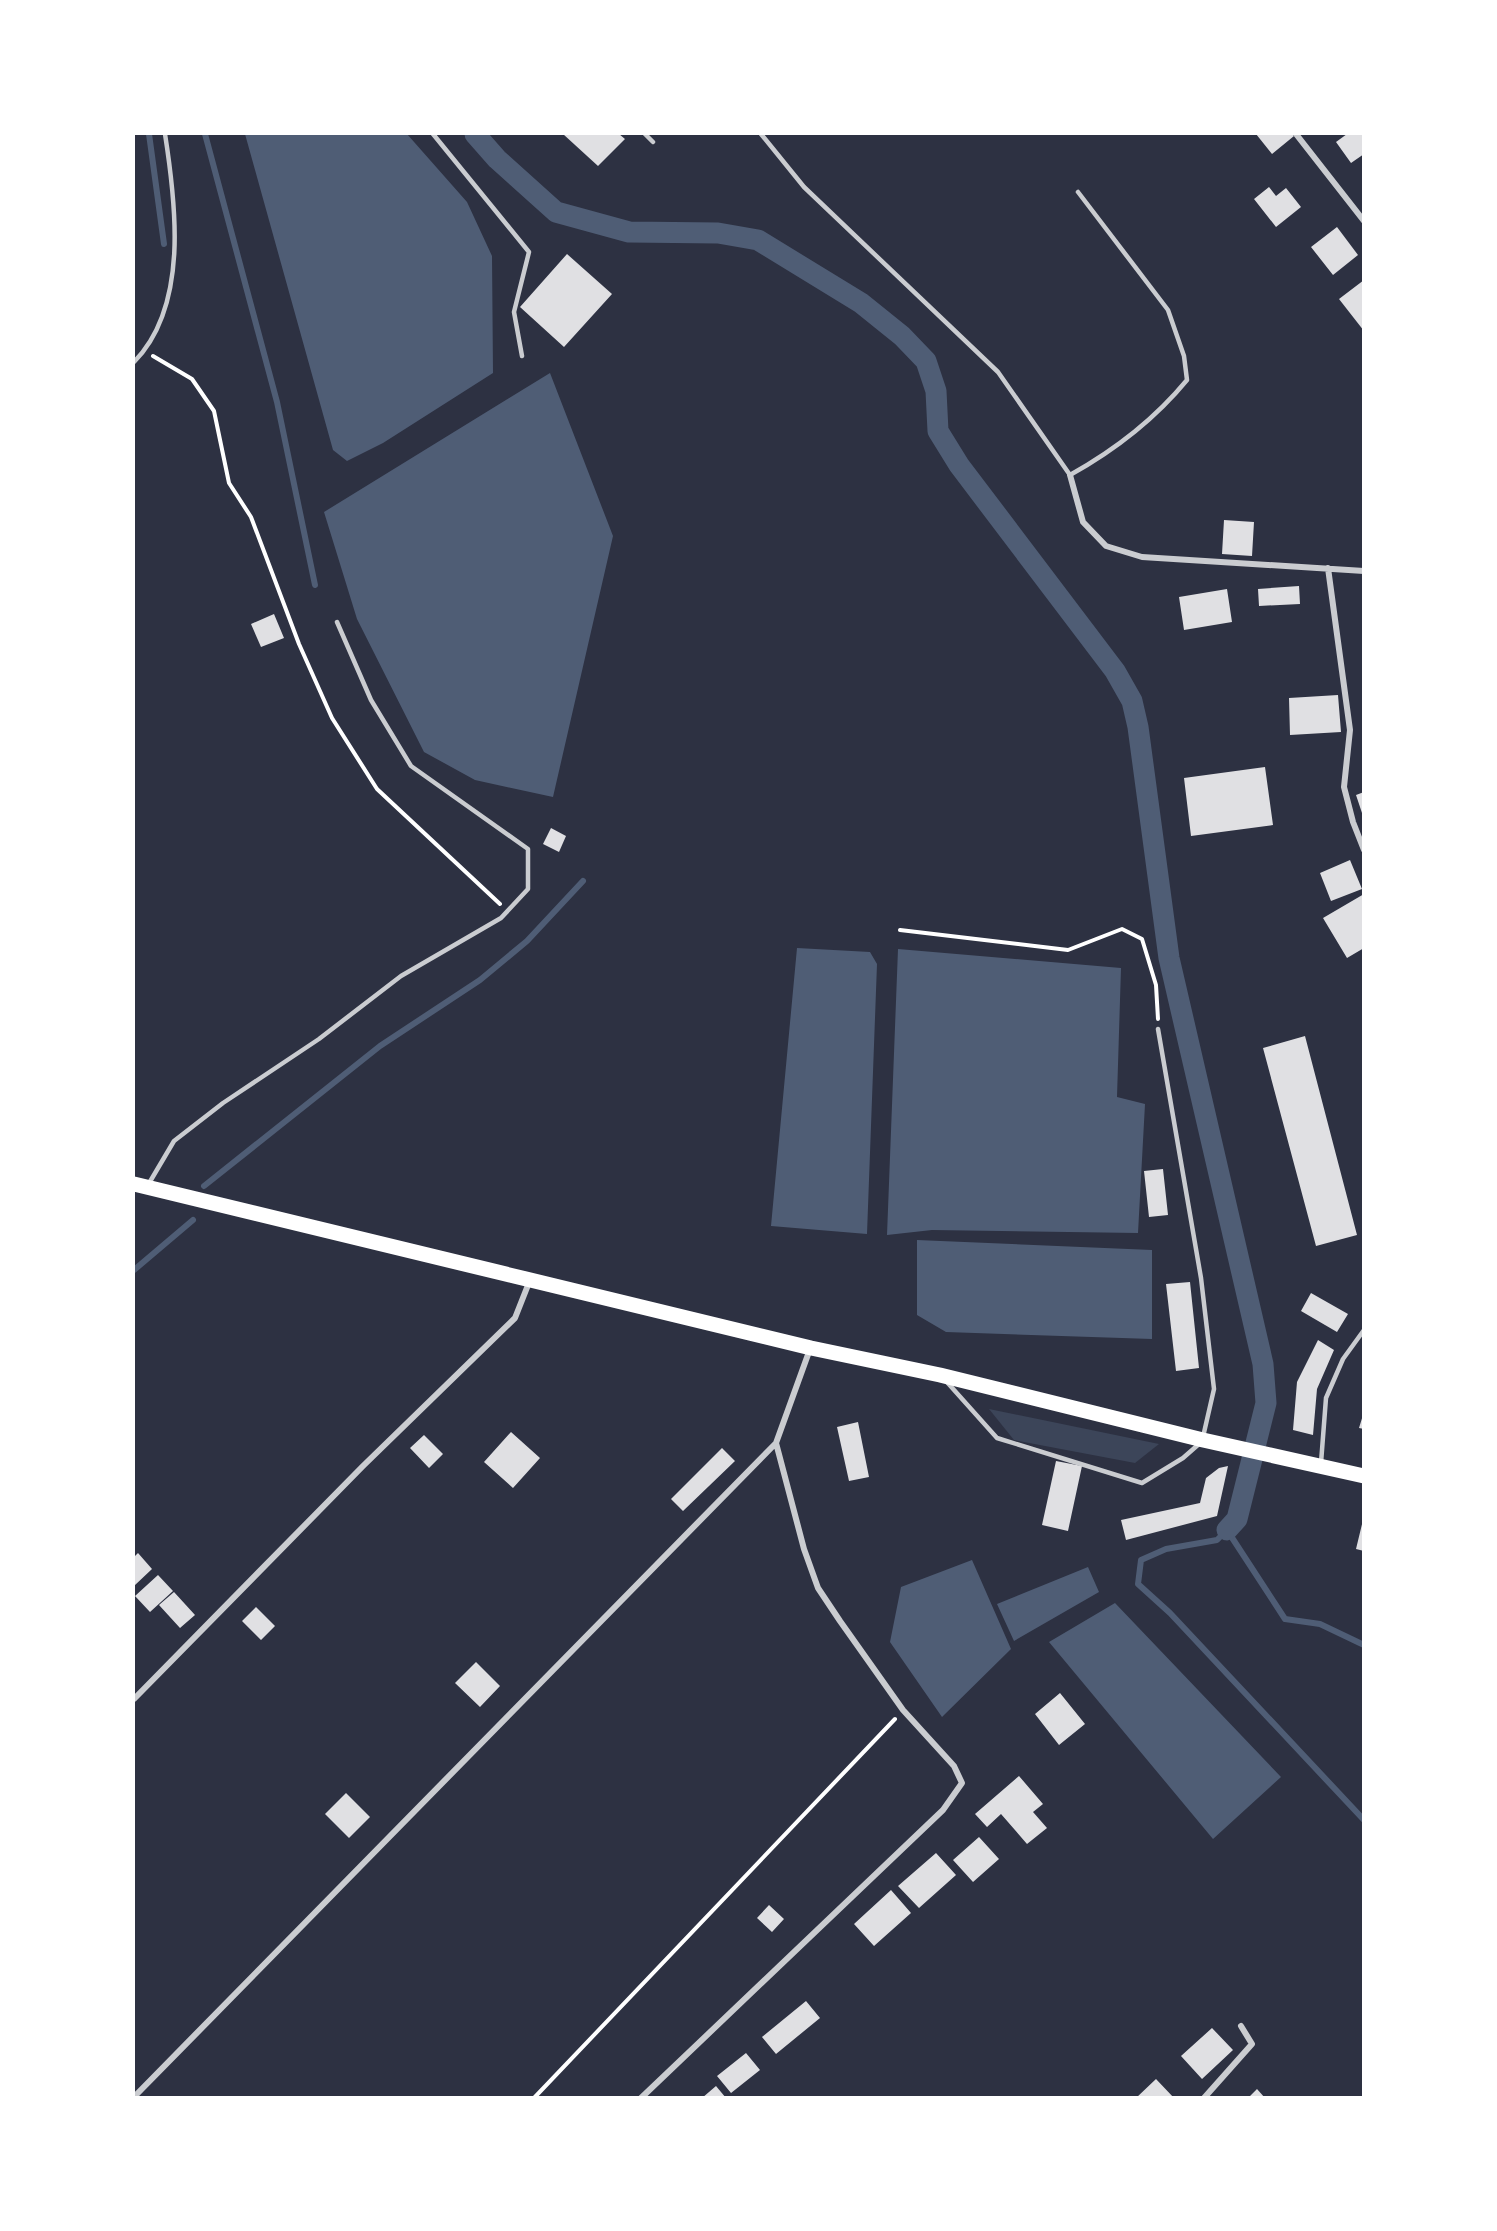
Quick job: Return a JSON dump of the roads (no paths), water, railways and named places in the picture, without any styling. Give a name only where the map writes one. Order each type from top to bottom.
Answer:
[{"type":"main road","points":[[140,1186],[811,1348],[940,1375],[1203,1440],[1364,1476]]},
{"type":"street","points":[[1296,134],[1364,221]]},
{"type":"street","points":[[1070,475],[1083,522],[1106,546],[1142,557],[1364,571]]},
{"type":"street","points":[[1328,568],[1350,730],[1344,787],[1364,850]]},
{"type":"street","points":[[134,1699],[363,1466],[515,1318],[530,1279]]},
{"type":"street","points":[[134,2097],[776,1443],[811,1348]]},
{"type":"street","points":[[641,2097],[943,1810],[962,1784],[954,1766],[903,1710],[818,1588],[804,1549],[776,1443]]},
{"type":"street","points":[[1204,2097],[1252,2043],[1241,2026]]},
{"type":"lane","points":[[134,362],[144,351],[165,307],[174,263],[174,191],[165,134]]},
{"type":"lane","points":[[433,134],[529,252],[514,312],[522,356]]},
{"type":"lane","points":[[645,134],[653,142]]},
{"type":"lane","points":[[761,134],[804,187],[998,372],[1070,475],[1110,453],[1147,421],[1187,380],[1184,356],[1168,310],[1078,192]]},
{"type":"lane","points":[[140,1186],[174,1141],[223,1103],[319,1039],[401,975],[501,918],[528,889],[528,849],[411,766],[371,700],[337,622]]},
{"type":"lane","points":[[940,1375],[997,1438],[1142,1483],[1184,1458],[1203,1440],[1214,1389],[1201,1278],[1158,1029]]},
{"type":"lane","points":[[1320,1465],[1326,1398],[1342,1359],[1364,1330]]},
{"type":"waterway","points":[[149,134],[164,244]]},
{"type":"waterway","points":[[205,134],[277,402],[315,585]]},
{"type":"waterway","points":[[475,134],[497,159],[556,212],[629,232],[718,233],[758,240],[861,303],[902,336],[926,361],[936,391],[938,431],[959,465],[1115,671],[1132,701],[1138,727],[1169,958],[1263,1364],[1266,1403],[1237,1519],[1227,1530]]},
{"type":"waterway","points":[[204,1186],[380,1046],[480,980],[527,941],[583,881]]},
{"type":"waterway","points":[[134,1270],[193,1220]]},
{"type":"waterway","points":[[1364,1645],[1320,1624],[1285,1619],[1227,1530],[1217,1540],[1166,1549],[1141,1560],[1138,1584],[1170,1613],[1364,1820]]}]
